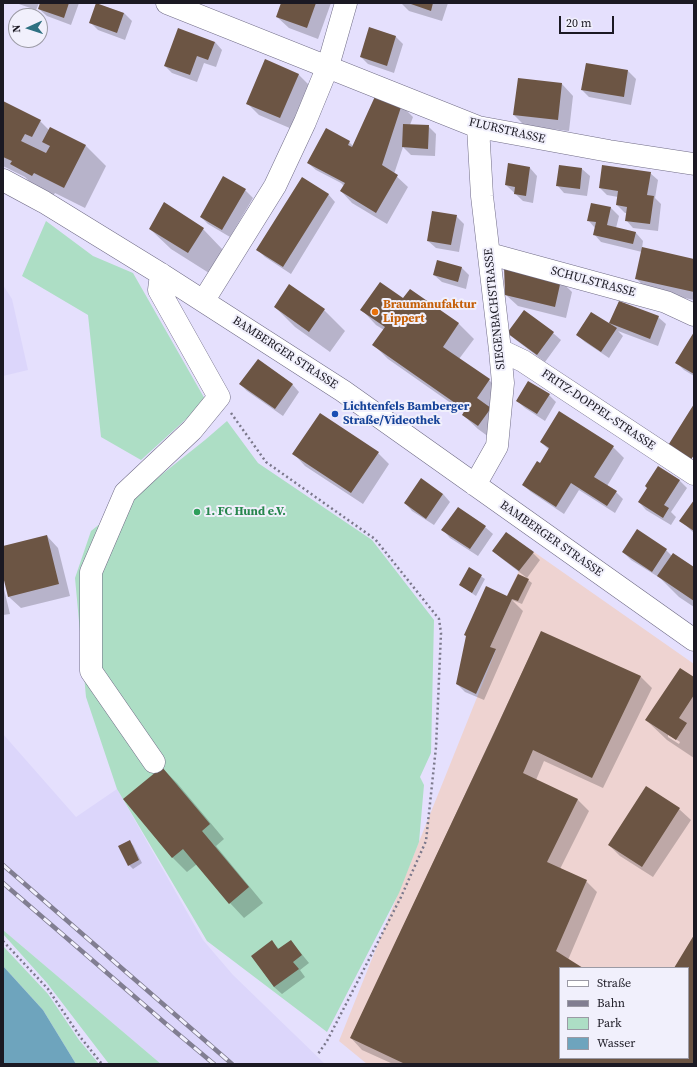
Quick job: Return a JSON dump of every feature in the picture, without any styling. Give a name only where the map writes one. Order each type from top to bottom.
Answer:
[{"type":"street","name":"FLURSTRASSE","points":[[167,3],[478,127],[608,152],[694,164]]},
{"type":"street","points":[[204,300],[274,186],[305,122],[328,66],[346,3]]},
{"type":"street","name":"SIEGENBACHSTRASSE","points":[[475,485],[497,446],[503,384],[490,254],[482,196],[478,127]]},
{"type":"street","name":"BAMBERGER STRASSE","points":[[3,180],[44,202],[204,300],[343,391],[694,640]]},
{"type":"street","name":"SCHULSTRASSE","points":[[490,254],[666,302],[694,315]]},
{"type":"street","points":[[154,762],[91,671],[91,572],[125,493],[192,430],[219,397],[159,290],[162,274]]},
{"type":"street","name":"FRITZ-DOPPEL-STRASSE","points":[[500,350],[523,361],[694,474]]},
{"type":"path","points":[[219,397],[266,462],[375,539],[439,619],[441,633],[436,747],[426,841],[401,897],[327,1041],[318,1054]]},
{"type":"path","points":[[3,941],[48,989],[81,1038],[102,1064]]},
{"type":"shaded area","points":[[3,285],[12,299],[28,370],[3,376]]},
{"type":"shaded area","points":[[534,552],[694,664],[694,1064],[367,1064],[339,1041],[496,650],[490,647],[512,599],[507,596],[519,571]]},
{"type":"shaded area","points":[[3,734],[76,817],[117,789],[203,940],[233,975],[325,1064],[161,1064],[3,930]]},
{"type":"green space","points":[[46,221],[93,256],[133,273],[206,401],[141,460],[101,437],[88,315],[22,276]]},
{"type":"green space","points":[[227,421],[258,463],[372,540],[434,620],[431,753],[420,777],[424,785],[419,842],[399,893],[327,1032],[207,941],[117,789],[86,697],[75,578],[91,531]]},
{"type":"green space","points":[[3,930],[161,1064],[109,1064],[47,983],[3,934]]},
{"type":"green space","points":[[3,946],[48,994],[79,1040],[99,1064],[76,1064],[43,1010],[3,966]]},
{"type":"water","points":[[3,966],[43,1010],[76,1064],[3,1064]]},
{"type":"building","points":[[40,3],[69,3],[64,18],[48,12],[48,8],[38,8]]},
{"type":"building","points":[[96,3],[124,13],[117,33],[89,23]]},
{"type":"building","points":[[281,3],[316,3],[307,28],[276,17]]},
{"type":"building","points":[[408,3],[433,3],[431,11]]},
{"type":"building","points":[[369,27],[396,36],[387,66],[360,57]]},
{"type":"building","points":[[178,28],[215,42],[208,60],[197,56],[190,75],[164,66]]},
{"type":"building","points":[[265,59],[299,74],[280,118],[246,104]]},
{"type":"building","points":[[586,63],[628,70],[624,97],[581,90]]},
{"type":"building","points":[[518,78],[562,83],[558,120],[513,115]]},
{"type":"building","points":[[377,92],[402,104],[382,165],[398,175],[376,213],[340,191],[345,183],[307,163],[326,128],[350,141],[348,145],[352,147]]},
{"type":"building","points":[[3,101],[41,120],[32,137],[25,134],[21,141],[46,153],[50,146],[42,142],[50,127],[86,145],[64,188],[34,173],[32,176],[10,164],[12,161],[3,157]]},
{"type":"building","points":[[403,124],[429,125],[428,149],[402,147]]},
{"type":"building","points":[[508,163],[530,167],[526,196],[514,194],[515,187],[505,185]]},
{"type":"building","points":[[559,165],[582,168],[580,189],[556,186]]},
{"type":"building","points":[[602,165],[651,172],[647,195],[654,196],[650,224],[625,221],[627,207],[616,205],[618,191],[599,188]]},
{"type":"building","points":[[223,176],[246,189],[222,230],[200,217]]},
{"type":"building","points":[[302,177],[329,194],[283,267],[256,250]]},
{"type":"building","points":[[164,202],[204,228],[188,253],[149,229]]},
{"type":"building","points":[[591,203],[611,207],[607,225],[636,232],[633,244],[593,235],[596,222],[587,221]]},
{"type":"building","points":[[432,211],[457,215],[451,245],[427,241]]},
{"type":"building","points":[[642,247],[694,259],[694,292],[635,279]]},
{"type":"building","points":[[437,260],[462,267],[458,282],[433,275]]},
{"type":"building","points":[[504,266],[561,280],[555,307],[505,295]]},
{"type":"building","points":[[380,282],[403,298],[410,289],[459,323],[443,347],[490,379],[477,398],[491,408],[478,426],[462,415],[465,410],[372,345],[385,327],[360,310]]},
{"type":"building","points":[[289,284],[325,309],[309,332],[274,307]]},
{"type":"building","points":[[619,301],[659,316],[650,339],[609,323]]},
{"type":"building","points":[[524,310],[554,332],[537,355],[507,333]]},
{"type":"building","points":[[591,312],[617,328],[601,352],[576,335]]},
{"type":"building","points":[[694,332],[694,374],[675,363]]},
{"type":"building","points":[[258,359],[293,384],[275,409],[239,384]]},
{"type":"building","points":[[528,381],[550,394],[537,414],[516,401]]},
{"type":"building","points":[[694,404],[694,455],[690,461],[667,447]]},
{"type":"building","points":[[559,411],[614,446],[594,477],[617,491],[607,506],[571,483],[556,507],[522,485],[537,461],[540,463],[549,448],[540,442]]},
{"type":"building","points":[[320,413],[379,452],[351,493],[292,454]]},
{"type":"building","points":[[658,466],[680,480],[664,505],[669,508],[663,518],[638,502],[647,488],[645,486]]},
{"type":"building","points":[[421,478],[443,494],[426,519],[404,503]]},
{"type":"building","points":[[694,500],[694,531],[679,521]]},
{"type":"building","points":[[458,507],[486,526],[470,549],[441,530]]},
{"type":"building","points":[[637,529],[667,549],[652,572],[622,552]]},
{"type":"building","points":[[506,532],[534,552],[519,571],[492,551]]},
{"type":"building","points":[[47,535],[59,584],[8,597],[3,576],[3,546]]},
{"type":"building","points":[[673,553],[694,567],[694,601],[657,576]]},
{"type":"building","points":[[469,567],[482,575],[472,593],[459,585]]},
{"type":"building","points":[[518,574],[529,579],[518,601],[512,599],[490,647],[496,649],[476,694],[456,684],[466,636],[464,635],[486,586],[507,596]]},
{"type":"building","points":[[541,631],[641,676],[592,778],[533,750],[523,773],[578,799],[547,862],[587,880],[556,951],[581,967],[559,967],[559,1059],[689,1059],[689,967],[675,967],[694,935],[694,1064],[405,1064],[350,1038]]},
{"type":"building","points":[[680,668],[694,677],[694,695],[679,718],[687,723],[676,740],[645,720]]},
{"type":"building","points":[[162,767],[210,824],[202,831],[249,887],[229,904],[183,849],[172,858],[123,799]]},
{"type":"building","points":[[646,786],[680,808],[642,867],[608,845]]},
{"type":"building","points":[[130,840],[139,860],[128,866],[118,846]]},
{"type":"building","points":[[272,940],[278,949],[291,940],[302,955],[293,962],[299,969],[274,987],[251,956]]},
{"type":"railway","points":[[3,865],[232,1064]]},
{"type":"railway","points":[[3,883],[214,1064]]},
{"type":"place","name":"Braumanufaktur Lippert","points":[[375,312]]},
{"type":"place","name":"Lichtenfels Bamberger Straße/Videothek","points":[[335,414]]},
{"type":"place","name":"1. FC Hund e.V.","points":[[197,512]]}]
